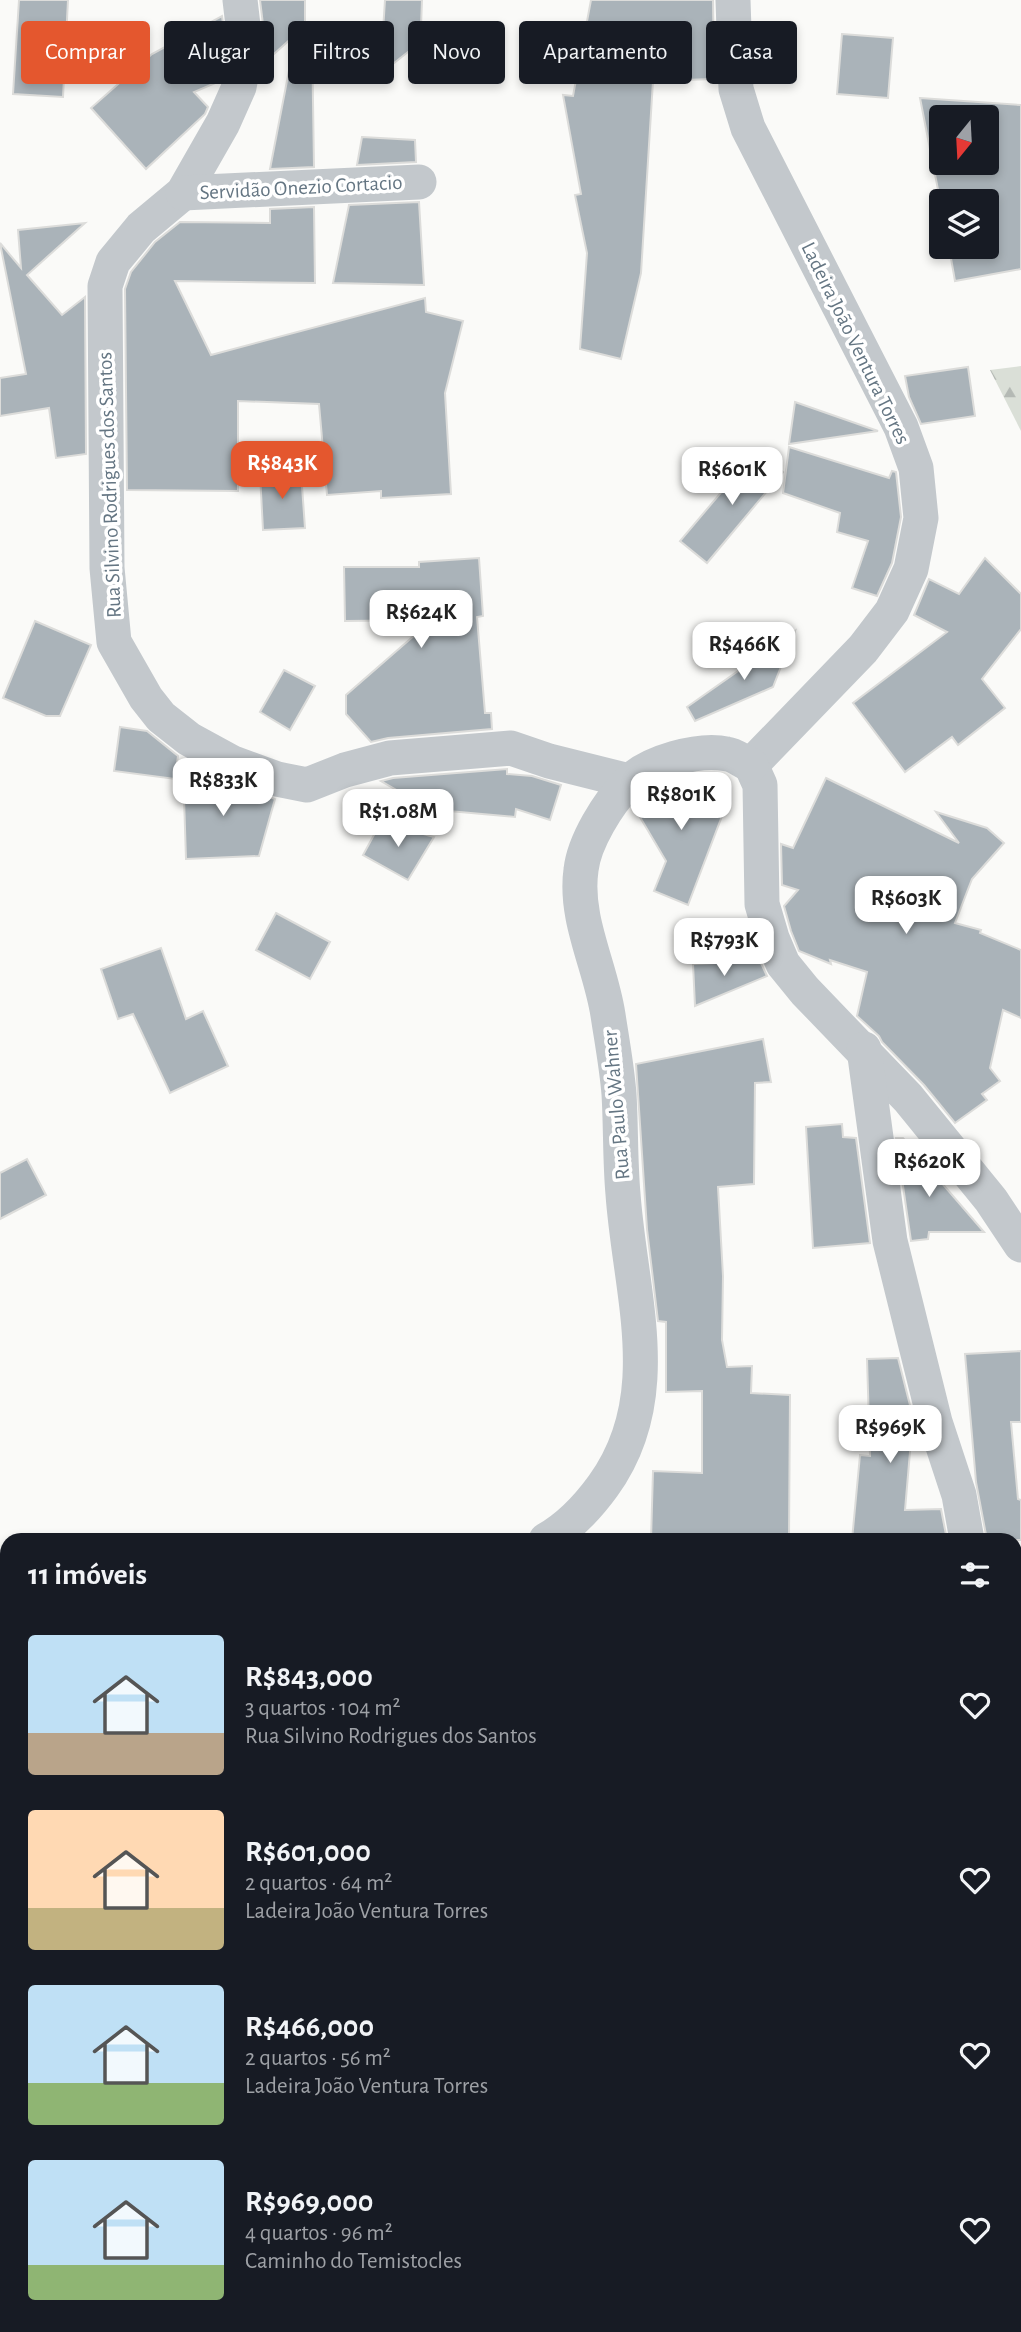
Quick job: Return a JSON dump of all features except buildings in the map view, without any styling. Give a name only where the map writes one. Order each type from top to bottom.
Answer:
[{"type":"street","name":"Rua Silvino Rodrigues dos Santos","points":[[240,0],[246,51],[239,87],[223,122],[183,193],[141,228],[113,262],[106,286],[107,568],[114,642],[146,698],[161,717],[190,739],[233,763],[277,779],[307,785],[345,770],[390,758],[511,748],[549,761],[629,780]]},
{"type":"street","name":"Ladeira João Ventura Torres","points":[[733,0],[736,89],[748,128],[901,427],[916,468],[921,518],[911,569],[892,611],[863,649],[751,765]]},
{"type":"street","name":"Servidão Onezio Cortacio","points":[[183,193],[419,182]]},
{"type":"street","name":"Rua Paulo Wahner","points":[[554,1533],[587,1509],[617,1467],[634,1425],[641,1375],[639,1319],[623,1195],[619,1091],[608,1012],[581,905],[581,869],[593,834],[611,803],[629,780],[661,763],[695,754],[727,754],[751,765]]},
{"type":"street","points":[[751,765],[760,785],[762,904],[783,964],[805,991],[908,1098],[991,1200],[1021,1245]]},
{"type":"street","points":[[863,1049],[890,1241],[935,1422],[960,1495],[966,1533]]},
{"type":"green space","points":[[1021,366],[1021,431],[990,370]]}]
